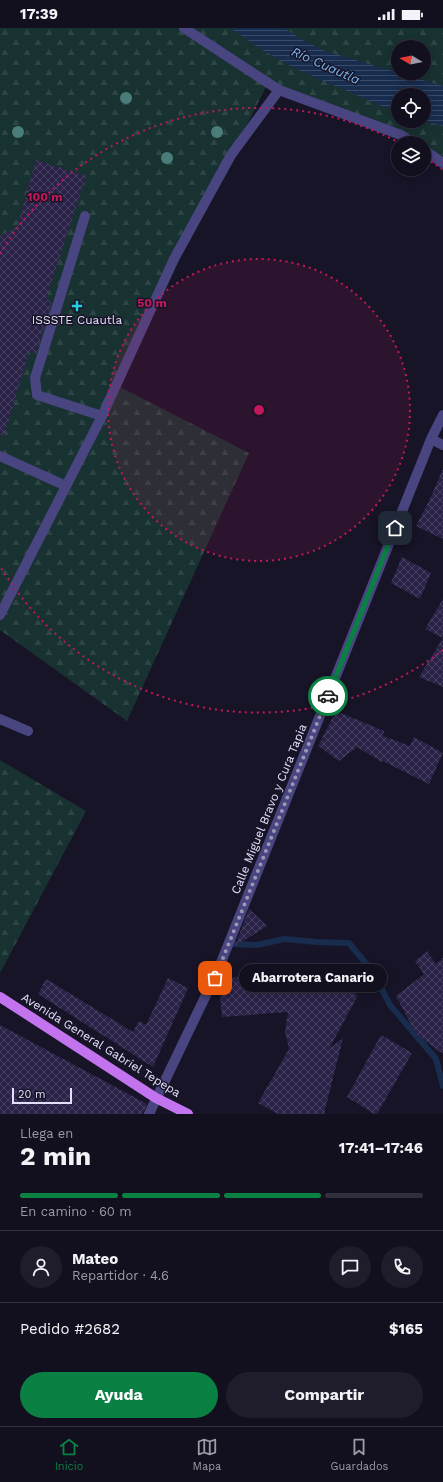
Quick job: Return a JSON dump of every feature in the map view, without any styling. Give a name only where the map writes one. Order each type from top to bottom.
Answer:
[{"type":"main road","name":"Avenida General Gabriel Tepepa","points":[[0,997],[156,1098],[188,1114]]},
{"type":"street","points":[[184,28],[279,90],[402,136]]},
{"type":"street","points":[[0,615],[102,416],[174,259],[231,155],[279,90]]},
{"type":"street","points":[[431,155],[443,163]]},
{"type":"street","points":[[85,216],[34,378],[37,395],[102,416]]},
{"type":"street","name":"Calle Miguel Bravo y Cura Tapia","points":[[149,1114],[218,970],[431,439],[443,415]]},
{"type":"street","points":[[431,439],[443,445]]},
{"type":"street","points":[[0,456],[66,486]]},
{"type":"street","points":[[0,719],[28,731]]},
{"type":"green space","points":[[0,28],[443,28],[443,163],[431,155],[431,136],[396,136],[268,83],[116,385],[249,453],[127,721],[0,630]]},
{"type":"green space","points":[[0,760],[86,811],[0,973]]},
{"type":"water","name":"Río Cuautla","points":[[230,28],[285,28],[301,39],[325,51],[391,71],[391,80],[423,80],[443,86],[443,126],[431,123],[431,88],[391,88],[391,110],[294,68],[264,51]]},
{"type":"building","points":[[36,160],[86,176],[46,299],[52,302],[36,353],[29,352],[4,436],[0,435],[0,236],[17,227]]},
{"type":"building","points":[[443,469],[443,539],[416,526]]},
{"type":"building","points":[[402,557],[431,573],[420,599],[391,583]]},
{"type":"building","points":[[443,599],[443,638],[425,629]]},
{"type":"building","points":[[443,638],[443,687],[419,677]]},
{"type":"building","points":[[336,711],[384,731],[383,736],[410,746],[414,737],[443,753],[429,784],[383,761],[382,762],[357,747],[339,761],[318,746]]},
{"type":"building","points":[[249,909],[267,926],[235,946]]},
{"type":"building","points":[[427,951],[436,964],[443,958],[443,1054],[416,1034],[396,996],[424,974],[415,961]]},
{"type":"building","points":[[294,971],[358,995],[329,1049],[343,1038],[324,1114],[278,1114],[258,1103],[289,1049],[285,1032],[288,1012],[222,1017],[219,983],[221,979]]},
{"type":"building","points":[[168,978],[188,988],[153,1067],[38,994],[46,979],[133,1032],[139,1021],[146,1025]]},
{"type":"building","points":[[0,1025],[147,1104],[143,1114],[0,1114]]},
{"type":"building","points":[[381,1035],[412,1053],[377,1114],[374,1114],[347,1097]]},
{"type":"waterway","points":[[229,944],[257,945],[284,939],[349,943],[373,972],[390,1005],[436,1059],[443,1086]]},
{"type":"way so far","points":[[215,978],[328,696]]},
{"type":"place","name":"ISSSTE Cuautla","points":[[77,306]]},
{"type":"place","name":"Abarrotera Canario","points":[[215,978]]},
{"type":"route","points":[[328,696],[395,528]]}]
